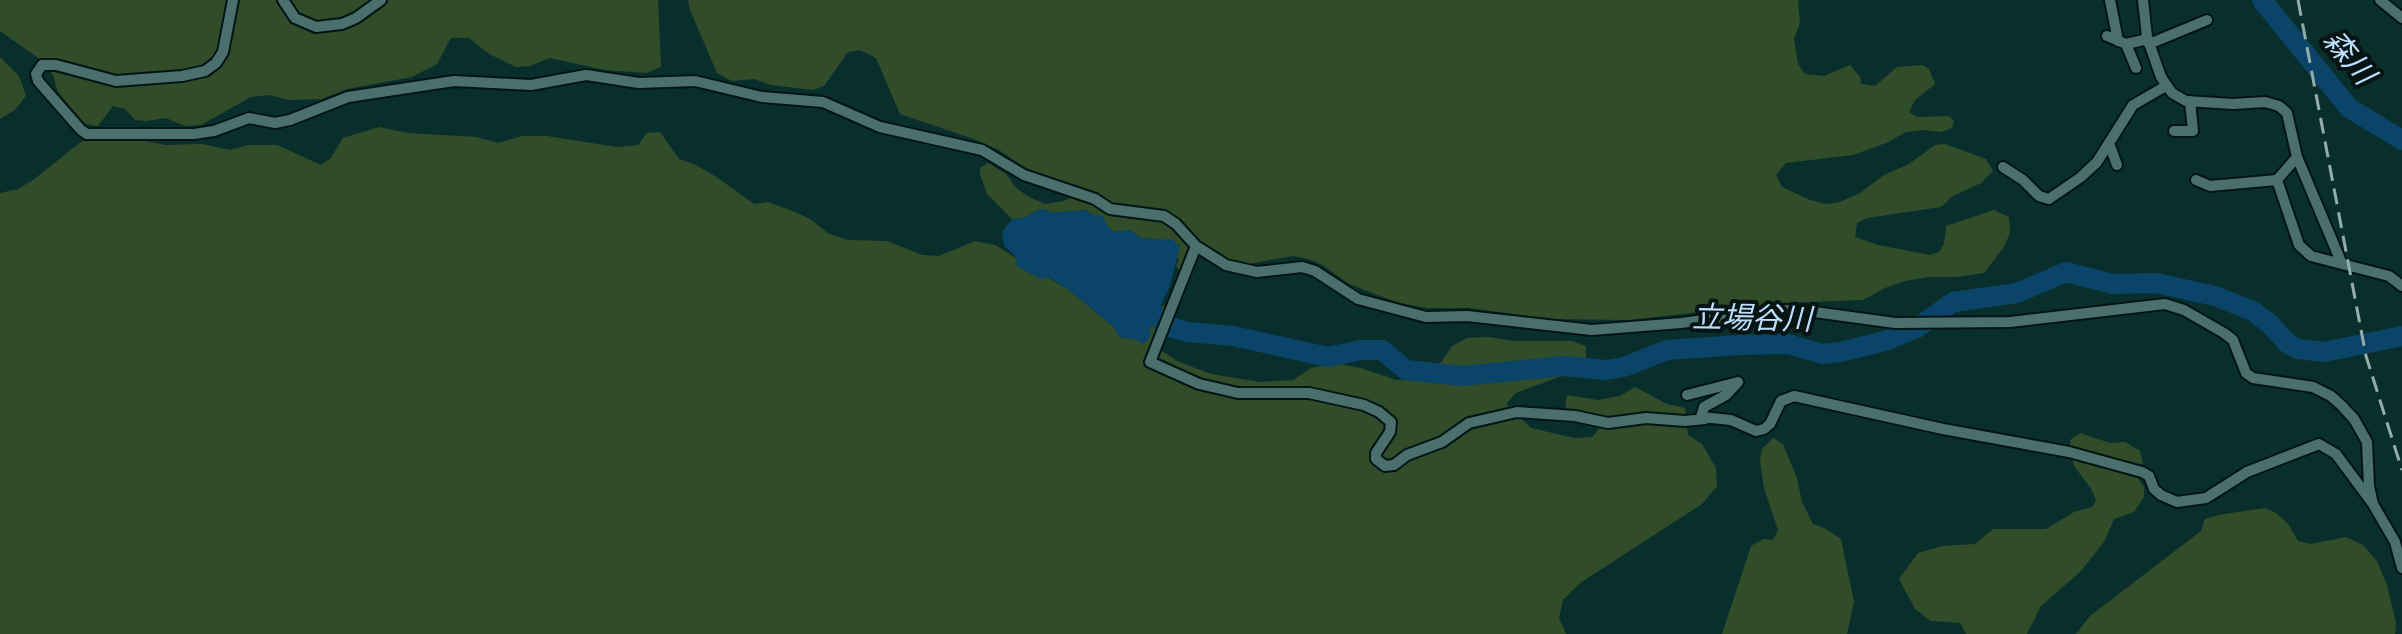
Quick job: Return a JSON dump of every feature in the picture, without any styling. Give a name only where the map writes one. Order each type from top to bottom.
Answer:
[{"type":"street","points":[[233,0],[223,52],[216,63],[205,71],[182,76],[116,81],[56,65],[42,65],[36,74],[38,81],[87,134],[164,136],[214,131],[249,118],[275,123],[290,120],[348,97],[454,81],[531,85],[586,75],[639,83],[695,81],[762,97],[823,102],[880,127],[982,150],[1024,175],[1095,199],[1110,209],[1164,216],[1196,246],[1226,265],[1257,272],[1302,267],[1315,271],[1358,299],[1426,317],[1467,316],[1592,330],[1783,310],[1895,323],[2010,322],[2165,304],[2184,310],[2233,340],[2246,373],[2253,378],[2313,387],[2342,406],[2354,419],[2367,442],[2373,504]]},
{"type":"street","points":[[283,0],[295,18],[316,27],[330,27],[356,18],[381,0]]},
{"type":"street","points":[[2110,0],[2117,40],[2136,68]]},
{"type":"street","points":[[2143,0],[2148,41],[2166,86],[2180,98],[2233,104],[2265,102],[2279,106],[2287,113],[2297,157],[2342,264]]},
{"type":"street","points":[[2380,0],[2402,18]]},
{"type":"street","points":[[2117,40],[2148,41],[2207,20]]},
{"type":"street","points":[[2003,167],[2023,180],[2039,196],[2049,199],[2090,170],[2133,105],[2166,86]]},
{"type":"street","points":[[2174,131],[2193,131],[2190,101]]},
{"type":"street","points":[[2109,143],[2117,165]]},
{"type":"street","points":[[2196,180],[2210,186],[2277,180],[2297,157]]},
{"type":"street","points":[[2277,180],[2304,252],[2389,276],[2402,286]]},
{"type":"street","points":[[1196,246],[1150,362],[1199,384],[1238,393],[1309,393],[1364,405],[1391,422],[1390,432],[1376,453],[1376,459],[1385,466],[1394,465],[1407,455],[1442,442],[1469,423],[1517,412],[1575,416],[1608,423],[1646,418],[1685,421],[1720,419],[1756,431],[1770,424],[1781,401],[1794,396],[2069,452],[2142,472],[2149,476],[2154,489],[2177,502],[2206,498],[2247,472],[2319,444],[2336,454],[2373,504],[2398,542],[2402,568]]},
{"type":"street","points":[[1687,395],[1738,382],[1726,395],[1704,407],[1701,417],[1705,419]]},
{"type":"green space","points":[[0,0],[658,0],[661,67],[646,73],[605,70],[550,58],[530,66],[516,67],[489,54],[469,38],[451,38],[437,64],[412,77],[347,89],[321,99],[289,100],[269,95],[251,97],[201,125],[185,126],[166,118],[135,120],[125,109],[113,106],[98,126],[85,124],[58,92],[53,75],[37,57],[0,31]]},
{"type":"green space","points":[[688,0],[1798,0],[1800,23],[1794,39],[1798,64],[1805,74],[1824,76],[1850,65],[1860,77],[1861,84],[1875,86],[1897,67],[1923,65],[1929,69],[1935,84],[1915,100],[1909,112],[1917,117],[1949,116],[1954,121],[1952,128],[1941,132],[1906,132],[1853,155],[1786,163],[1776,175],[1782,187],[1810,200],[1826,204],[1840,202],[1860,193],[1884,175],[1909,164],[1935,145],[1945,144],[1986,159],[1993,171],[1981,183],[1953,196],[1941,207],[1867,218],[1857,223],[1855,237],[1878,245],[1930,255],[1939,252],[1944,244],[1946,226],[1994,210],[2009,217],[2010,233],[2004,247],[1984,273],[1905,281],[1863,300],[1780,303],[1629,320],[1550,319],[1469,308],[1428,308],[1399,303],[1349,284],[1309,259],[1293,256],[1248,264],[1227,261],[1196,241],[1191,270],[1180,271],[1176,266],[1179,260],[1152,238],[1141,239],[1130,230],[1115,232],[1086,210],[1054,213],[1040,209],[1024,218],[1012,219],[987,194],[980,168],[988,163],[1006,174],[1017,189],[1045,204],[1072,197],[1070,185],[1028,170],[999,150],[974,139],[900,114],[876,58],[860,50],[848,52],[824,86],[813,90],[771,85],[754,79],[732,81],[717,73]]},
{"type":"green space","points":[[0,57],[19,76],[26,96],[15,110],[0,119]]},
{"type":"green space","points":[[379,127],[408,133],[476,137],[498,143],[522,136],[547,136],[617,147],[638,145],[647,133],[660,132],[679,159],[715,176],[754,204],[768,202],[795,212],[829,234],[848,240],[887,241],[922,255],[939,256],[975,241],[995,245],[1069,290],[1115,328],[1119,337],[1133,339],[1149,329],[1168,302],[1175,310],[1163,338],[1162,351],[1177,361],[1211,374],[1260,382],[1293,380],[1311,368],[1334,363],[1396,380],[1421,379],[1442,361],[1452,346],[1467,338],[1572,341],[1586,346],[1586,358],[1567,374],[1516,393],[1506,404],[1531,428],[1574,438],[1592,437],[1599,429],[1597,418],[1569,411],[1565,406],[1567,395],[1598,400],[1620,396],[1635,387],[1667,404],[1685,408],[1688,435],[1702,444],[1716,468],[1717,486],[1702,504],[1580,583],[1563,600],[1559,618],[1566,634],[0,634],[0,193],[18,189],[33,180],[81,142],[88,140],[202,144],[230,150],[249,145],[277,145],[321,165],[331,158],[343,138]]},
{"type":"green space","points":[[2080,433],[2110,443],[2125,442],[2140,451],[2143,462],[2138,478],[2144,487],[2144,497],[2134,512],[2114,519],[2104,542],[2081,571],[2041,606],[2027,634],[1966,634],[1960,623],[1931,621],[1915,609],[1899,579],[1918,553],[1942,546],[1975,544],[1993,529],[2046,529],[2074,512],[2092,507],[2096,501],[2092,490],[2074,466],[2070,446],[2070,440]]},
{"type":"green space","points":[[1773,438],[1783,444],[1797,478],[1802,502],[1813,524],[1841,539],[1854,602],[1847,634],[1722,634],[1751,546],[1763,539],[1773,540],[1778,530],[1764,488],[1760,460],[1762,449]]},
{"type":"green space","points":[[2265,508],[2288,524],[2298,541],[2311,544],[2346,537],[2363,545],[2377,561],[2387,585],[2396,623],[2395,634],[2076,634],[2090,616],[2201,531],[2205,519]]},
{"type":"water","points":[[1040,209],[1054,213],[1085,210],[1103,216],[1114,232],[1130,230],[1141,238],[1173,240],[1180,247],[1169,288],[1149,329],[1151,335],[1144,344],[1119,337],[1115,328],[1049,277],[1040,279],[1017,266],[1016,257],[1004,245],[1002,232],[1012,219],[1024,218]]},
{"type":"waterway","name":"森川","points":[[2262,0],[2349,108],[2402,140]]},
{"type":"waterway","name":"立場谷川","points":[[1140,299],[1166,326],[1188,332],[1233,336],[1328,357],[1361,350],[1382,350],[1406,370],[1462,376],[1564,366],[1606,370],[1624,367],[1667,350],[1740,345],[1788,344],[1822,354],[1840,352],[1885,341],[1917,328],[1953,302],[2017,293],[2066,272],[2113,284],[2156,283],[2215,296],[2253,311],[2287,343],[2298,349],[2324,352],[2402,336]]},
{"type":"railway","points":[[2298,0],[2366,356],[2402,470]]}]
